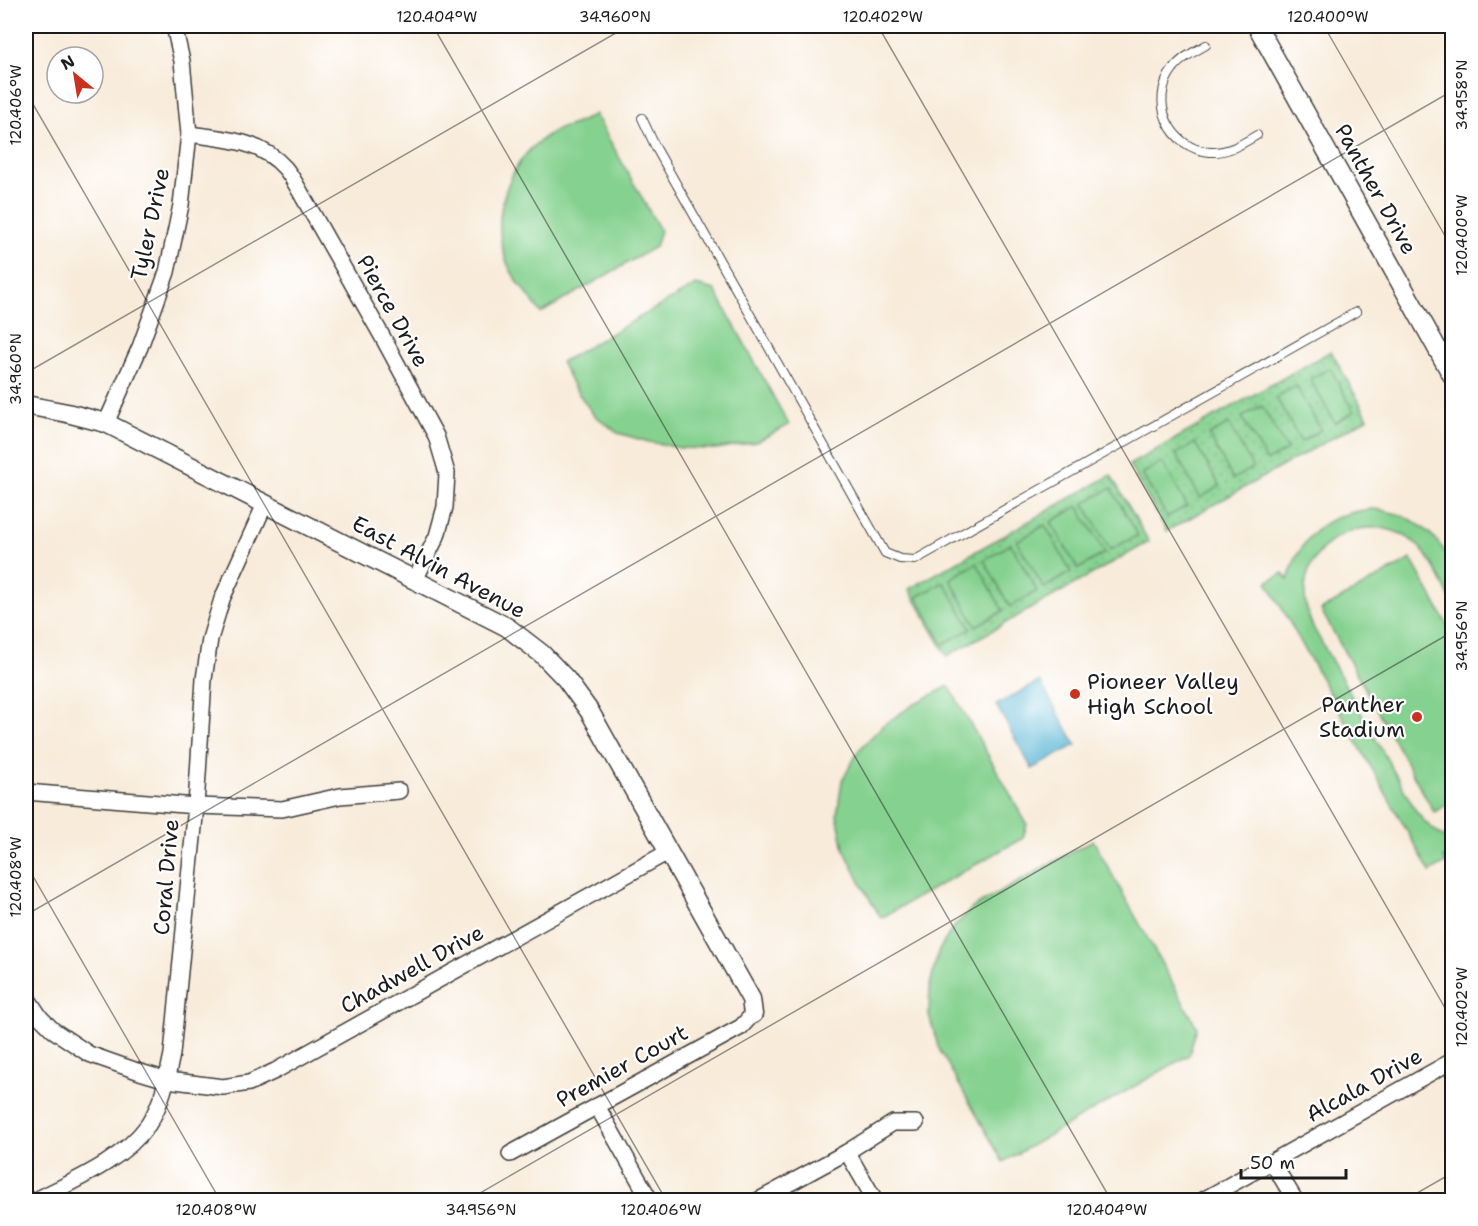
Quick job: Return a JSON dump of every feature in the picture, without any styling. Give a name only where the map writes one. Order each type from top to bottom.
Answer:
[{"type":"street","name":"Tyler Drive","points":[[106,423],[140,347],[167,272],[182,205],[189,134],[182,61],[174,26]]},
{"type":"street","name":"Panther Drive","points":[[1257,26],[1452,375]]},
{"type":"street","name":"Pierce Drive","points":[[189,134],[242,142],[253,146],[270,155],[285,169],[315,217],[436,436],[447,473],[445,507],[437,536],[415,580]]},
{"type":"street","name":"East Alvin Avenue","points":[[26,405],[68,412],[106,423],[507,627],[542,654],[566,679],[590,712],[751,999],[753,1014]]},
{"type":"street","name":"Coral Drive","points":[[36,1200],[103,1165],[128,1146],[148,1125],[167,1080],[172,1054],[196,806],[204,679],[210,639],[222,600],[265,504]]},
{"type":"street","points":[[26,792],[196,806],[282,809],[340,796],[399,791]]},
{"type":"street","name":"Chadwell Drive","points":[[26,996],[40,1017],[53,1030],[89,1054],[167,1080],[223,1087],[249,1083],[668,852]]},
{"type":"street","name":"Premier Court","points":[[510,1154],[741,1027],[753,1014]]},
{"type":"street","name":"Alcala Drive","points":[[1203,1200],[1452,1061]]},
{"type":"street","points":[[597,1106],[650,1200]]},
{"type":"street","points":[[759,1200],[847,1152],[893,1123],[916,1123]]},
{"type":"street","points":[[847,1152],[875,1200]]},
{"type":"street","points":[[1272,1162],[1295,1200]]},
{"type":"lane","points":[[1206,45],[1183,58],[1167,79],[1162,104],[1171,130],[1192,147],[1211,152],[1231,150],[1257,135]]},
{"type":"lane","points":[[642,118],[656,148],[885,553],[900,559],[915,560],[1356,312]]},
{"type":"green space","points":[[595,114],[660,230],[655,247],[541,313],[517,281],[506,260],[501,242],[502,205],[515,171],[538,142],[556,130]]},
{"type":"green space","points":[[696,285],[715,290],[789,425],[756,442],[716,449],[680,448],[618,433],[593,414],[574,387],[561,362]]},
{"type":"green space","points":[[1331,351],[1368,418],[1167,531],[1129,465]]},
{"type":"green space","points":[[1330,368],[1354,412],[1335,423],[1310,379]]},
{"type":"green space","points":[[1296,386],[1321,430],[1301,442],[1276,397]]},
{"type":"green space","points":[[1262,406],[1287,450],[1267,461],[1242,417]]},
{"type":"green space","points":[[1229,424],[1253,468],[1233,479],[1209,435]]},
{"type":"green space","points":[[1195,443],[1220,486],[1200,498],[1176,454]]},
{"type":"green space","points":[[1162,462],[1187,506],[1167,517],[1142,474]]},
{"type":"green space","points":[[1111,475],[1149,542],[947,656],[909,589]]},
{"type":"green space","points":[[1111,488],[1138,535],[1110,550],[1084,503]]},
{"type":"green space","points":[[1078,506],[1105,553],[1078,569],[1051,522]]},
{"type":"green space","points":[[1373,509],[1403,516],[1421,526],[1436,540],[1447,554],[1453,569],[1452,602],[1432,563],[1415,543],[1400,533],[1366,528],[1334,539],[1321,550],[1312,564],[1306,581],[1306,604],[1313,627],[1416,811],[1432,829],[1452,841],[1452,860],[1443,857],[1446,863],[1430,872],[1267,582],[1283,573],[1288,580],[1300,551],[1317,530],[1342,516]]},
{"type":"green space","points":[[1045,525],[1071,572],[1044,588],[1017,541]]},
{"type":"green space","points":[[1011,544],[1037,591],[1010,607],[984,560]]},
{"type":"green space","name":"Panther Stadium","points":[[1411,559],[1452,633],[1452,802],[1434,812],[1321,610]]},
{"type":"green space","points":[[977,563],[1003,611],[976,626],[950,579]]},
{"type":"green space","points":[[944,582],[971,629],[943,644],[917,597]]},
{"type":"green space","points":[[949,686],[1027,824],[1023,838],[881,918],[844,849],[837,815],[842,781],[859,750],[883,725],[916,703]]},
{"type":"green space","points":[[1093,840],[1197,1027],[1189,1055],[1003,1162],[939,1049],[929,1015],[930,985],[938,952],[952,929],[972,908]]},
{"type":"water","points":[[1040,681],[1076,745],[1032,769],[996,705]]},
{"type":"place","name":"Pioneer Valley High School","points":[[1075,694]]},
{"type":"place","name":"Panther Stadium","points":[[1417,717]]}]
